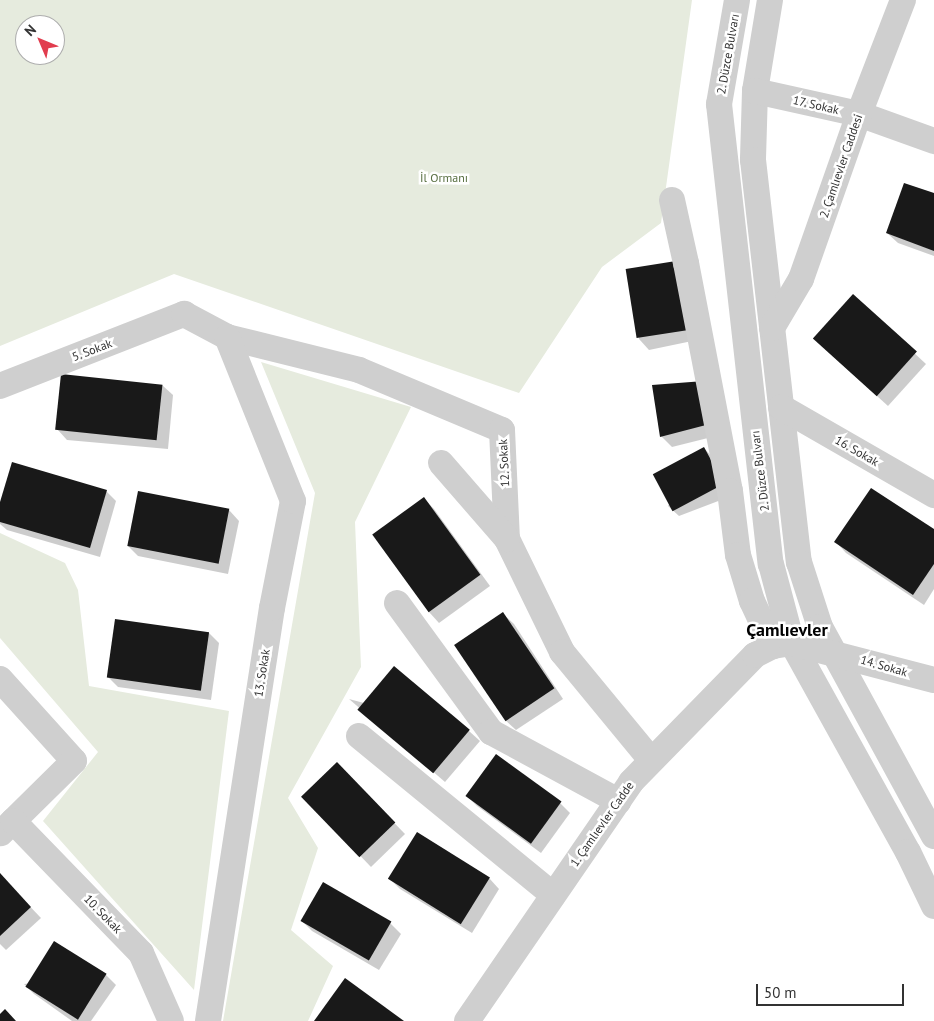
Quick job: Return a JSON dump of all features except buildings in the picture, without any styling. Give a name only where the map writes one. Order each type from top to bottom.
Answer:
[{"type":"street","name":"2. Düzce Bulvarı","points":[[737,0],[719,104],[771,564],[782,644],[908,852],[934,906]]},
{"type":"street","points":[[770,0],[755,91],[753,160],[799,562],[820,627],[934,836]]},
{"type":"street","name":"2. Çamlıevler Caddesi","points":[[772,328],[801,279],[858,114],[903,0]]},
{"type":"street","name":"17. Sokak","points":[[755,91],[858,114],[934,141]]},
{"type":"street","points":[[672,200],[730,490],[738,555],[752,601],[782,644]]},
{"type":"street","name":"12. Sokak","points":[[184,314],[227,337],[359,370],[502,430],[507,538],[562,652],[651,760]]},
{"type":"street","name":"5. Sokak","points":[[0,386],[184,314]]},
{"type":"street","name":"13. Sokak","points":[[208,1021],[272,608],[293,500],[227,337]]},
{"type":"street","name":"16. Sokak","points":[[781,407],[934,495]]},
{"type":"street","points":[[441,463],[507,538]]},
{"type":"street","points":[[397,603],[491,732],[618,801]]},
{"type":"street","name":"14. Sokak","points":[[782,644],[833,652],[934,680]]},
{"type":"street","name":"1. Çamlıevler Cadde","points":[[467,1021],[631,782],[755,655],[782,644]]},
{"type":"street","points":[[0,680],[74,761],[7,827]]},
{"type":"street","points":[[358,736],[553,895]]},
{"type":"street","name":"10. Sokak","points":[[7,827],[141,953],[171,1021]]},
{"type":"green space","name":"İl Ormanı","points":[[0,0],[692,0],[661,223],[602,267],[519,393],[174,274],[0,346]]},
{"type":"green space","points":[[261,362],[411,407],[355,522],[361,667],[288,798],[318,848],[291,930],[333,966],[308,1021],[223,1021],[315,493]]},
{"type":"green space","points":[[0,533],[65,563],[78,590],[89,686],[229,711],[194,990],[43,821],[98,752],[0,638]]},
{"type":"district","name":"Çamlıevler","points":[[787,630]]}]
